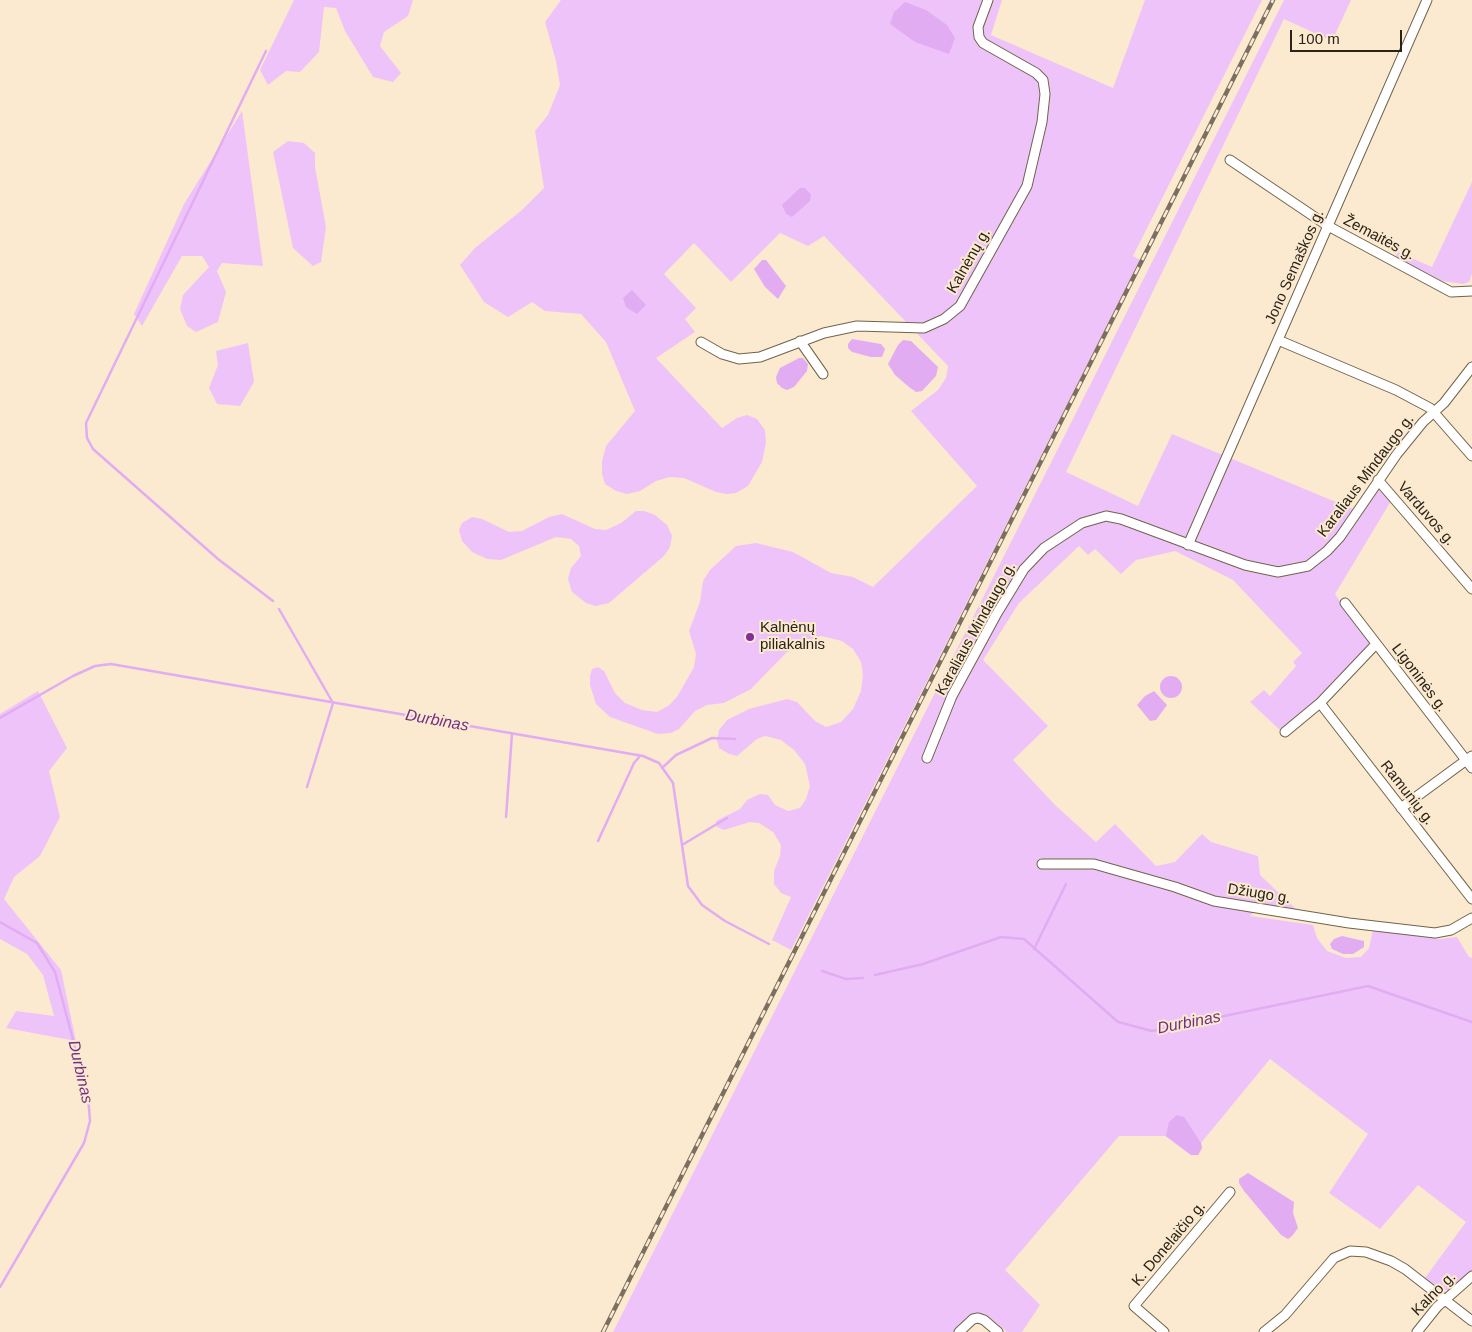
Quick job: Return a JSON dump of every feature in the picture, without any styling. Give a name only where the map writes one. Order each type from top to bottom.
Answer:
[{"type":"street","name":"Kalnėnų g.","points":[[701,342],[722,354],[740,359],[760,357],[800,341],[858,326],[924,328],[944,320],[960,306],[1027,186],[1042,122],[1045,94],[1043,80],[1036,73],[983,43],[979,37],[978,28],[988,0]]},
{"type":"street","name":"Jono Semaškos g.","points":[[1188,545],[1427,0]]},
{"type":"street","name":"Žemaitės g.","points":[[1230,160],[1328,226],[1451,292],[1472,291]]},
{"type":"street","points":[[1278,340],[1396,390],[1435,411],[1472,456]]},
{"type":"street","points":[[800,341],[823,374]]},
{"type":"street","name":"Karaliaus Mindaugo g.","points":[[927,758],[952,696],[996,615],[1024,569],[1044,548],[1082,523],[1106,516],[1121,519],[1245,565],[1268,570],[1301,569],[1315,562],[1340,537],[1378,480],[1423,422],[1459,385],[1472,367]]},
{"type":"street","name":"Varduvos g.","points":[[1378,480],[1472,589]]},
{"type":"street","name":"Ligoninės g.","points":[[1345,604],[1470,761]]},
{"type":"street","points":[[1285,732],[1320,703],[1376,644]]},
{"type":"street","name":"Ramunių g.","points":[[1320,703],[1472,899]]},
{"type":"street","points":[[1401,808],[1470,761]]},
{"type":"street","name":"Džiugo g.","points":[[1042,864],[1094,864],[1175,887],[1214,901],[1349,923],[1435,933],[1451,930],[1472,918]]},
{"type":"street","name":"K. Donelaičio g.","points":[[1164,1332],[1134,1306],[1230,1192]]},
{"type":"street","points":[[1264,1332],[1285,1315],[1334,1258],[1350,1251],[1372,1254],[1391,1261],[1472,1321]]},
{"type":"street","name":"Kalno g.","points":[[1417,1332],[1445,1300],[1472,1276]]},
{"type":"street","points":[[959,1332],[973,1318],[984,1320],[998,1332]]},
{"type":"shaded area","points":[[294,0],[413,0],[408,16],[384,32],[380,46],[401,73],[393,82],[373,77],[345,31],[336,8],[324,7],[319,52],[300,72],[286,71],[268,85],[260,70]]},
{"type":"shaded area","points":[[561,0],[1002,0],[991,35],[1113,88],[1145,0],[1262,0],[1133,256],[1140,260],[791,950],[772,940],[791,897],[781,893],[774,884],[774,871],[780,856],[781,845],[773,832],[759,823],[750,822],[724,830],[717,827],[716,821],[740,809],[747,800],[760,794],[768,795],[775,805],[788,811],[800,808],[806,799],[810,786],[805,764],[794,750],[781,740],[765,736],[757,739],[737,756],[729,754],[719,748],[717,740],[719,730],[727,720],[749,709],[787,699],[797,702],[815,721],[826,727],[841,722],[853,709],[861,691],[863,675],[861,662],[853,649],[842,641],[821,636],[801,642],[786,653],[751,689],[724,703],[707,705],[695,711],[679,729],[671,733],[658,734],[610,717],[596,704],[590,685],[590,676],[592,669],[598,667],[604,671],[615,693],[625,703],[642,710],[657,712],[668,706],[677,697],[694,667],[696,654],[689,631],[700,602],[703,581],[710,570],[736,546],[756,543],[793,552],[831,573],[853,577],[873,587],[977,486],[911,411],[938,390],[946,378],[948,366],[824,236],[808,246],[780,233],[731,282],[694,243],[664,274],[696,308],[685,319],[695,332],[656,358],[722,428],[737,418],[747,415],[757,419],[765,430],[766,443],[762,462],[748,486],[736,493],[716,492],[684,478],[670,477],[656,481],[640,491],[627,494],[616,491],[605,484],[602,474],[602,461],[606,446],[635,411],[606,342],[581,314],[545,311],[532,302],[508,317],[484,302],[460,265],[475,248],[522,210],[544,188],[535,131],[548,115],[560,85],[556,61],[545,22]]},
{"type":"shaded area","points":[[1284,0],[1351,0],[1332,41],[1284,19],[1066,472],[1138,506],[1172,434],[1360,512],[1379,490],[1391,501],[1335,594],[1370,643],[1312,706],[1281,731],[1250,702],[1264,690],[1270,696],[1296,666],[1293,662],[1302,653],[1233,580],[1175,551],[1136,560],[1121,574],[1095,549],[1088,555],[1079,546],[1019,603],[983,660],[1048,726],[1013,760],[1056,806],[1096,842],[1115,824],[1156,866],[1175,862],[1202,834],[1211,842],[1258,856],[1260,875],[1297,910],[1262,904],[1250,916],[1313,925],[1317,938],[1327,951],[1346,958],[1361,957],[1369,948],[1373,930],[1440,939],[1457,937],[1469,957],[1472,958],[1472,1272],[1448,1290],[1442,1290],[1425,1278],[1466,1222],[1418,1185],[1380,1229],[1329,1193],[1368,1134],[1270,1059],[1201,1143],[1202,1148],[1198,1155],[1191,1155],[1165,1136],[1119,1136],[1005,1270],[1040,1305],[1022,1332],[1007,1332],[990,1318],[973,1314],[954,1332],[613,1332]]},
{"type":"shaded area","points":[[905,2],[926,10],[947,25],[955,38],[949,54],[915,42],[890,24],[894,12]]},
{"type":"shaded area","points":[[242,111],[263,266],[222,263],[217,271],[226,292],[218,322],[196,332],[187,326],[180,309],[183,295],[209,267],[202,256],[182,256],[142,326],[134,314],[184,204]]},
{"type":"shaded area","points":[[288,141],[304,143],[315,153],[315,167],[326,227],[321,262],[313,266],[293,248],[273,152]]},
{"type":"shaded area","points":[[1472,182],[1472,274],[1469,282],[1463,284],[1443,281],[1395,257],[1398,252],[1432,267]]},
{"type":"shaded area","points":[[800,188],[805,188],[811,195],[810,201],[792,217],[786,214],[782,205]]},
{"type":"shaded area","points":[[762,260],[766,260],[786,286],[778,299],[765,287],[754,269]]},
{"type":"shaded area","points":[[632,290],[646,305],[637,314],[626,307],[623,298]]},
{"type":"shaded area","points":[[852,339],[881,344],[885,349],[882,357],[871,357],[852,352],[848,348],[848,344]]},
{"type":"shaded area","points":[[903,340],[911,341],[938,367],[936,376],[922,391],[916,392],[909,387],[895,375],[888,364],[898,345]]},
{"type":"shaded area","points":[[248,343],[254,382],[240,406],[217,404],[209,388],[218,365],[216,351]]},
{"type":"shaded area","points":[[799,358],[803,358],[808,364],[807,371],[794,387],[787,390],[782,388],[777,383],[776,377],[780,368]]},
{"type":"shaded area","points":[[636,511],[644,511],[655,515],[667,525],[672,536],[670,547],[664,556],[609,603],[596,606],[586,603],[572,592],[568,579],[571,568],[581,556],[579,546],[571,539],[556,537],[501,560],[487,559],[472,552],[462,541],[459,530],[462,523],[472,517],[482,519],[509,532],[522,531],[549,517],[562,514],[595,529],[606,530],[621,523]]},
{"type":"shaded area","points":[[1171,676],[1179,679],[1182,687],[1179,695],[1171,698],[1163,695],[1160,687],[1163,679]]},
{"type":"shaded area","points":[[38,691],[67,748],[49,771],[60,817],[40,856],[14,877],[4,899],[61,970],[76,1041],[6,1028],[16,1011],[54,1016],[43,975],[27,954],[0,939],[0,714]]},
{"type":"shaded area","points":[[1154,691],[1167,705],[1156,720],[1150,721],[1137,705],[1145,696]]},
{"type":"shaded area","points":[[1342,936],[1364,941],[1364,947],[1353,954],[1343,954],[1332,949],[1330,944],[1334,939]]},
{"type":"shaded area","points":[[1177,1115],[1184,1117],[1201,1143],[1202,1148],[1198,1155],[1191,1155],[1166,1136],[1169,1122]]},
{"type":"shaded area","points":[[1248,1173],[1294,1202],[1293,1213],[1298,1228],[1288,1239],[1281,1235],[1239,1183],[1239,1179]]},
{"type":"waterway","points":[[266,51],[86,423],[87,438],[93,449],[218,559],[273,601]]},
{"type":"waterway","points":[[279,609],[333,703],[307,787]]},
{"type":"waterway","name":"Durbinas","points":[[0,718],[73,676],[95,666],[111,664],[643,756],[659,763],[673,783],[688,886],[702,905],[725,921],[769,944]]},
{"type":"waterway","points":[[506,817],[512,734]]},
{"type":"waterway","points":[[662,768],[676,755],[712,738],[735,739]]},
{"type":"waterway","points":[[598,841],[634,763],[640,756]]},
{"type":"waterway","points":[[682,845],[727,818]]},
{"type":"waterway","points":[[1034,949],[1066,884]]},
{"type":"waterway","name":"Durbinas","points":[[0,922],[37,943],[55,972],[88,1096],[90,1121],[84,1143],[0,1287]]},
{"type":"waterway","name":"Durbinas","points":[[875,975],[923,964],[1001,937],[1024,939],[1118,1022],[1152,1031],[1368,986],[1472,1022]]},
{"type":"waterway","name":"Durbinas","points":[[822,971],[846,979],[863,978]]},
{"type":"railway","points":[[603,1332],[1273,0]]},
{"type":"place","name":"Kalnėnų piliakalnis","points":[[750,637]]}]
